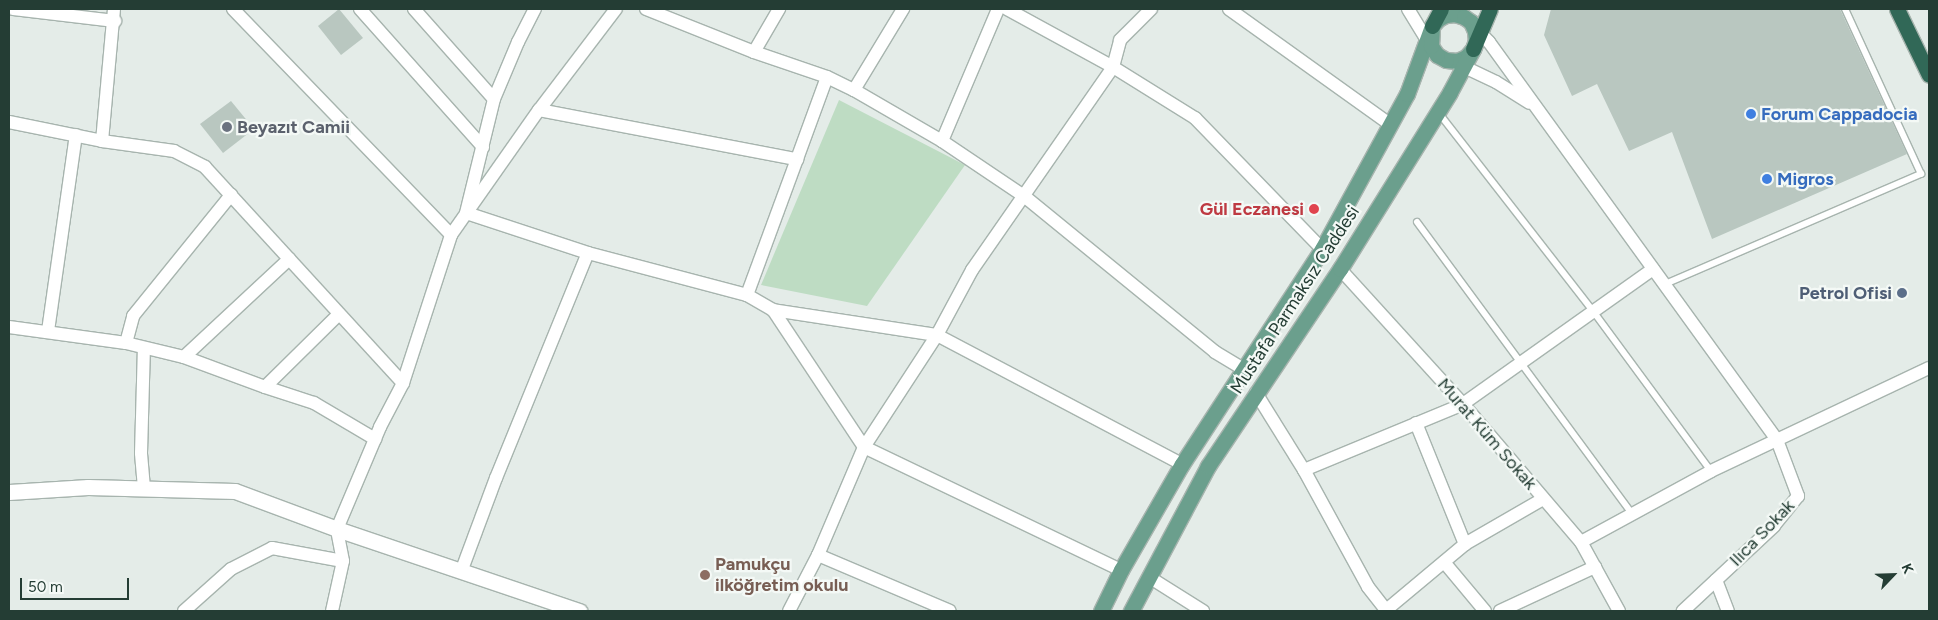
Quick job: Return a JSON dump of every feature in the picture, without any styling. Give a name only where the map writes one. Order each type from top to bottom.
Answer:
[{"type":"highway","points":[[1430,37],[1441,9]]},
{"type":"highway","name":"Mustafa Parmaksız Caddesi","points":[[1473,49],[1476,28],[1490,9]]},
{"type":"highway","points":[[1896,9],[1929,75]]},
{"type":"main road","points":[[1473,49],[1457,61],[1446,60],[1437,55],[1430,37],[1438,19],[1455,14],[1476,28]]},
{"type":"main road","name":"Mustafa Parmaksız Caddesi","points":[[1101,611],[1121,570],[1182,464],[1322,249],[1407,94],[1430,37]]},
{"type":"main road","name":"Mustafa Parmaksız Caddesi","points":[[1132,611],[1208,466],[1340,269],[1473,49]]},
{"type":"street","points":[[13,9],[115,15],[102,141]]},
{"type":"street","points":[[233,9],[452,235]]},
{"type":"street","points":[[360,9],[483,147]]},
{"type":"street","points":[[414,9],[494,99]]},
{"type":"street","points":[[466,213],[494,99],[518,42],[535,9]]},
{"type":"street","points":[[332,611],[343,561],[336,529],[375,438],[402,383],[452,235],[539,110],[616,9]]},
{"type":"street","points":[[646,9],[754,52],[827,77],[854,90],[942,141],[1024,196],[1214,352],[1243,369]]},
{"type":"street","points":[[754,52],[779,9]]},
{"type":"street","points":[[854,90],[903,9]]},
{"type":"street","points":[[942,141],[998,9]]},
{"type":"street","points":[[1007,9],[1114,67],[1195,118],[1322,249]]},
{"type":"street","points":[[789,611],[818,555],[864,447],[937,336],[972,270],[1114,67],[1120,40],[1152,9]]},
{"type":"street","points":[[1229,9],[1391,125]]},
{"type":"street","points":[[1408,9],[1430,37]]},
{"type":"street","points":[[1458,9],[1476,28],[1533,105],[1777,440]]},
{"type":"street","points":[[1446,60],[1464,66],[1496,82],[1533,105]]},
{"type":"street","points":[[747,295],[827,77]]},
{"type":"street","points":[[539,110],[797,159]]},
{"type":"street","points":[[9,122],[102,141],[174,151],[205,167],[402,383]]},
{"type":"street","points":[[48,331],[76,135]]},
{"type":"street","points":[[126,343],[133,316],[231,195]]},
{"type":"street","points":[[466,213],[588,253],[747,295],[773,310],[937,336],[1182,464]]},
{"type":"street","points":[[461,572],[496,478],[588,253]]},
{"type":"street","points":[[184,357],[289,259]]},
{"type":"street","name":"Murat Küm Sokak","points":[[1340,269],[1463,404],[1543,500],[1581,542],[1619,611]]},
{"type":"street","points":[[1304,470],[1463,404],[1653,269]]},
{"type":"street","points":[[773,310],[864,447],[1121,570]]},
{"type":"street","points":[[265,387],[339,314]]},
{"type":"street","points":[[9,328],[48,331],[126,343],[184,357],[314,403],[375,438]]},
{"type":"street","points":[[144,348],[141,453],[144,488]]},
{"type":"street","points":[[1581,542],[1711,471],[1929,368]]},
{"type":"street","points":[[1256,393],[1304,470],[1368,587],[1386,611],[1465,544],[1543,500]]},
{"type":"street","points":[[1416,422],[1465,544]]},
{"type":"street","name":"Ilıca Sokak","points":[[1683,611],[1774,526],[1798,496],[1777,440]]},
{"type":"street","points":[[9,492],[88,487],[235,491],[336,529],[579,611]]},
{"type":"street","points":[[184,611],[231,568],[272,548],[343,561]]},
{"type":"street","points":[[818,555],[950,611]]},
{"type":"street","points":[[1444,562],[1485,611]]},
{"type":"street","points":[[1500,611],[1596,567]]},
{"type":"street","points":[[1150,577],[1203,611]]},
{"type":"street","points":[[1716,580],[1728,611]]},
{"type":"lane","points":[[1665,284],[1921,174],[1845,9]]},
{"type":"lane","points":[[1437,111],[1593,311],[1711,471]]},
{"type":"lane","points":[[1416,222],[1632,514]]},
{"type":"green space","points":[[839,100],[965,165],[867,306],[761,285]]},
{"type":"building","points":[[339,9],[363,38],[341,55],[318,26]]},
{"type":"building","name":"Forum Cappadocia","points":[[1551,9],[1840,9],[1907,154],[1712,239],[1672,132],[1629,151],[1597,84],[1572,96],[1544,35]]},
{"type":"building","name":"Beyazıt Camii","points":[[231,101],[254,129],[223,153],[200,124]]},
{"type":"place","name":"Forum Cappadocia","points":[[1751,114]]},
{"type":"place","name":"Beyazıt Camii","points":[[227,127]]},
{"type":"place","name":"Migros","points":[[1767,179]]},
{"type":"place","name":"Gül Eczanesi","points":[[1314,209]]},
{"type":"place","name":"Petrol Ofisi","points":[[1902,293]]},
{"type":"place","name":"Pamukçu ilköğretim okulu","points":[[705,575]]}]
